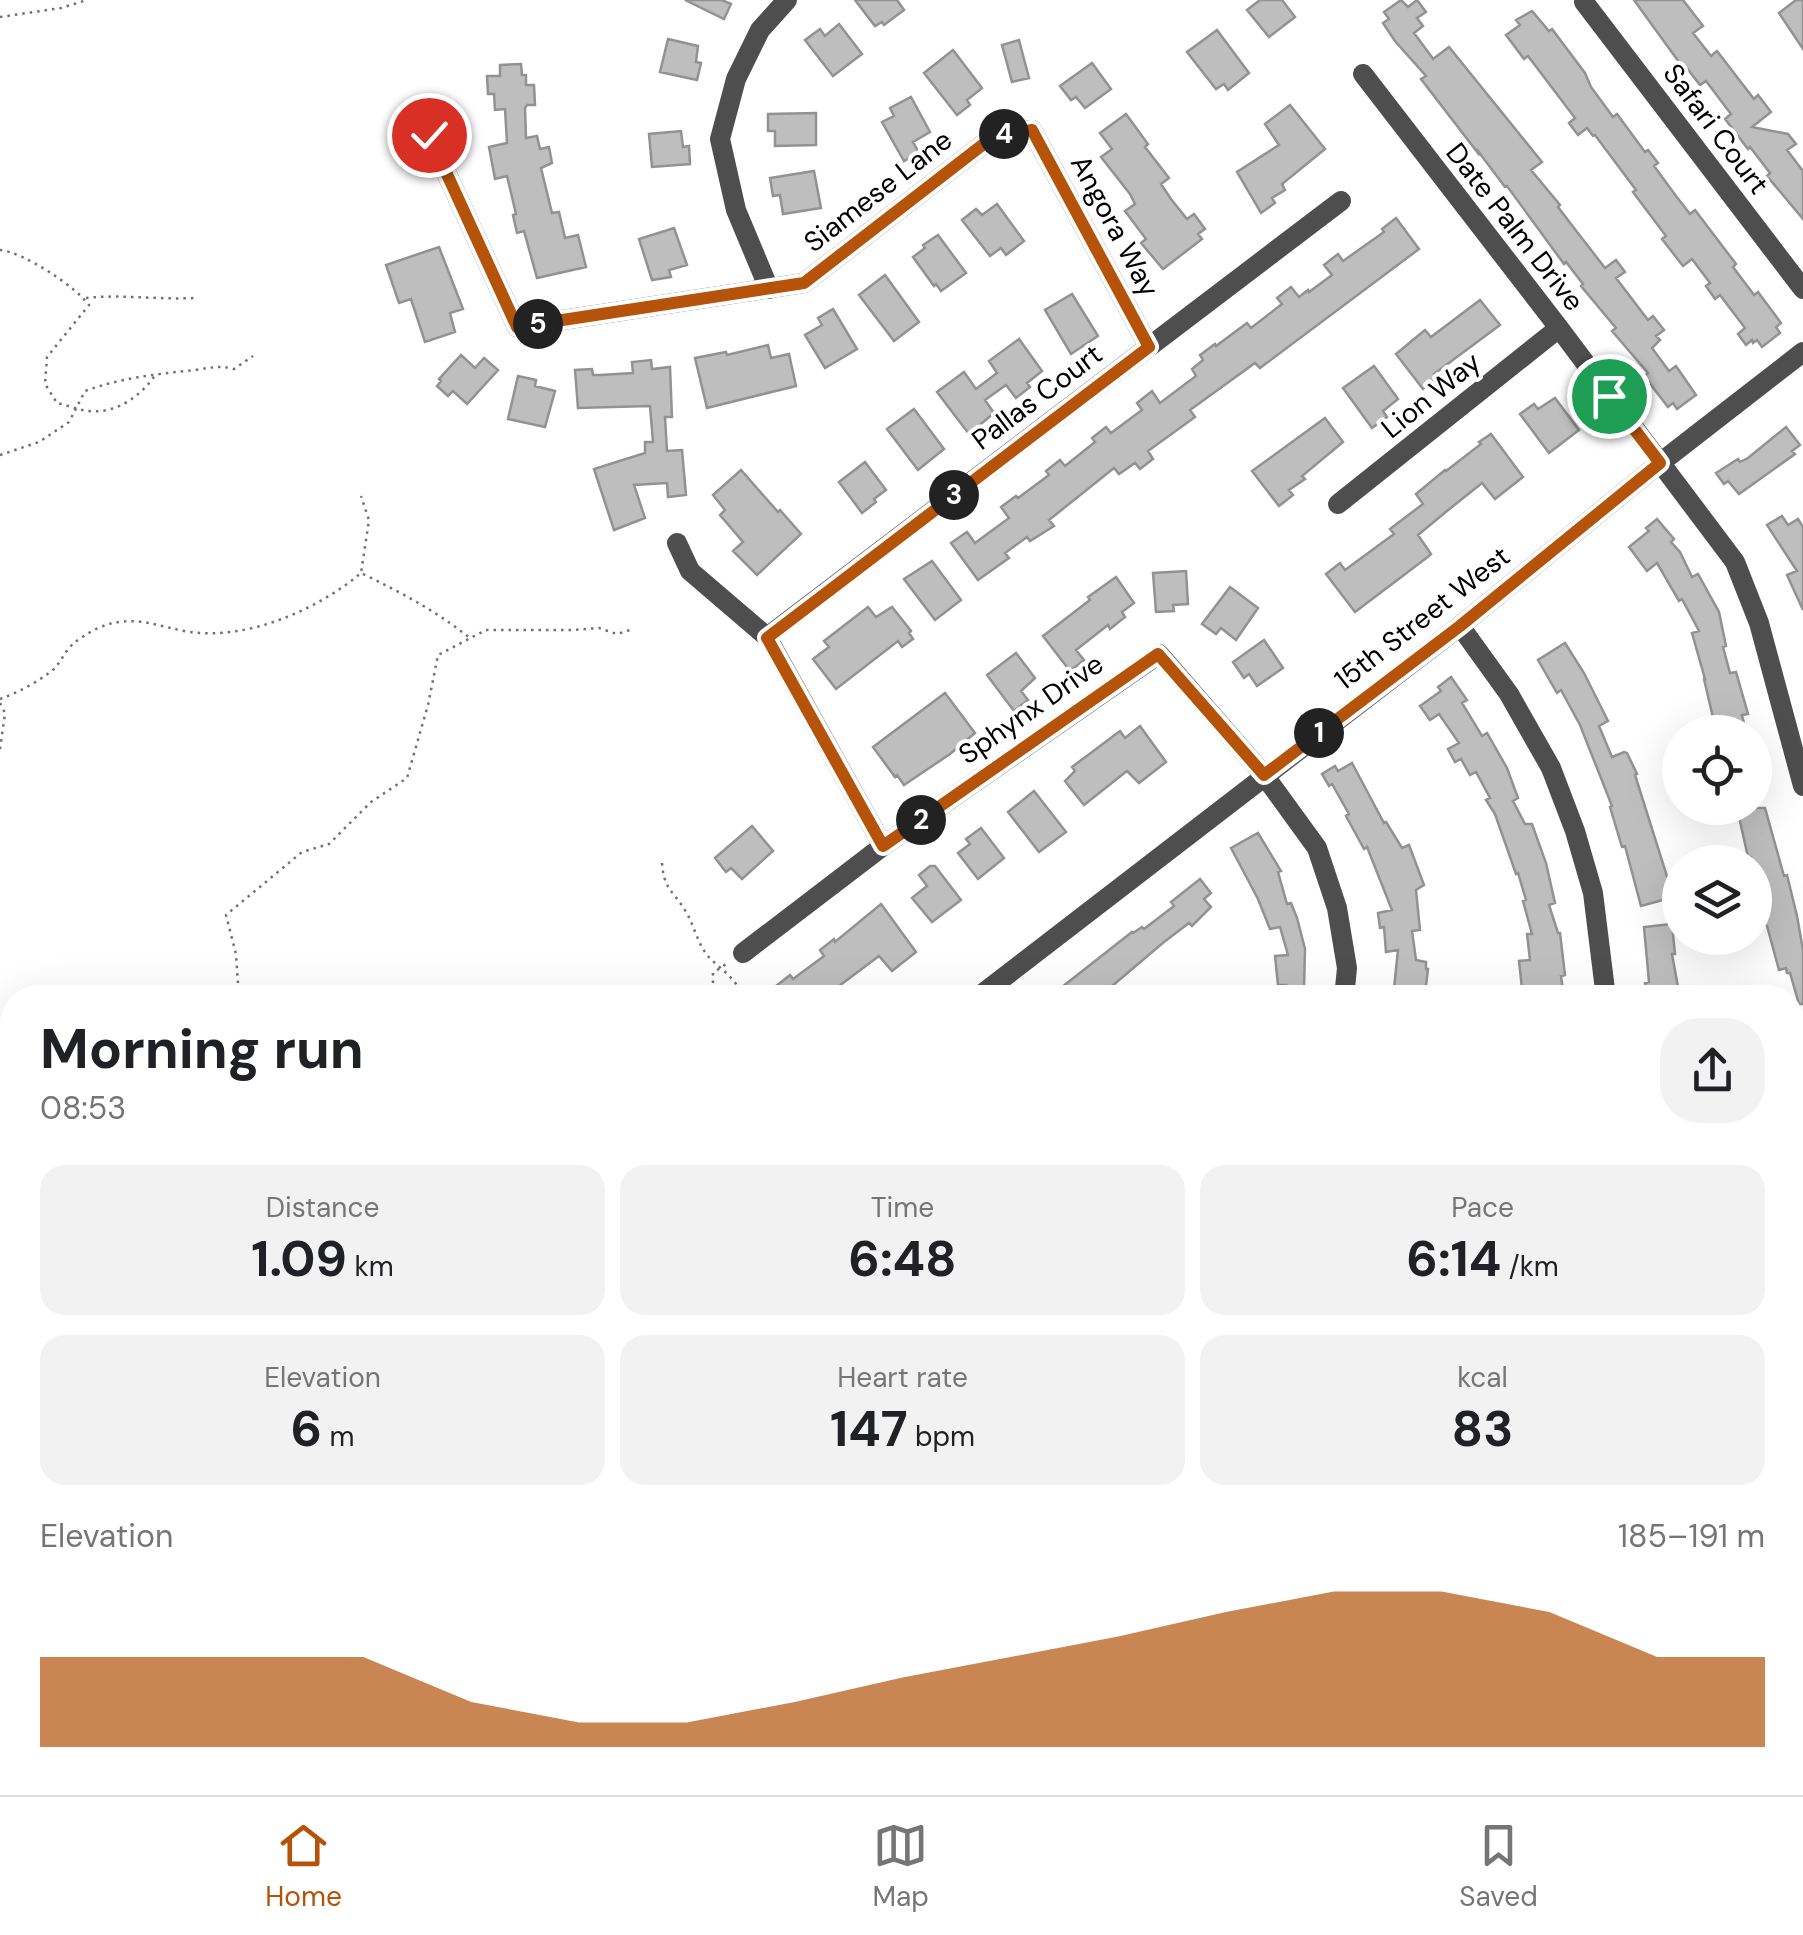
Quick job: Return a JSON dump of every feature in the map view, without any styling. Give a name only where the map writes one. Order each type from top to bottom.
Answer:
[{"type":"street","points":[[770,289],[736,210],[720,138],[736,78],[760,30],[787,0]]},
{"type":"street","name":"Safari Court","points":[[1584,2],[1803,290]]},
{"type":"street","name":"Date Palm Drive","points":[[1362,74],[1735,562],[1759,623],[1802,778]]},
{"type":"street","name":"Siamese Lane","points":[[429,135],[517,327],[804,283],[994,136],[1032,130]]},
{"type":"street","name":"Angora Way","points":[[1032,130],[1149,347]]},
{"type":"street","name":"Pallas Court","points":[[767,638],[1341,201]]},
{"type":"street","name":"Lion Way","points":[[1338,504],[1559,328]]},
{"type":"street","name":"15th Street West","points":[[994,985],[1460,626],[1803,352]]},
{"type":"street","points":[[677,544],[690,571],[767,638],[883,846]]},
{"type":"street","points":[[1460,626],[1509,694],[1551,768],[1593,893],[1604,985]]},
{"type":"street","name":"Sphynx Drive","points":[[743,953],[883,846],[1158,654],[1264,775]]},
{"type":"street","points":[[1264,775],[1317,848],[1337,908],[1347,968],[1345,985]]},
{"type":"path","points":[[0,16],[61,8],[87,0]]},
{"type":"path","points":[[0,250],[35,262],[89,305],[47,356],[45,384],[56,403],[90,412],[134,400],[156,374]]},
{"type":"path","points":[[84,298],[194,298]]},
{"type":"path","points":[[0,455],[39,442],[69,422],[85,391],[156,374],[222,366],[234,369],[253,356]]},
{"type":"path","points":[[0,749],[4,714],[0,701],[54,668],[74,643],[102,626],[130,619],[220,634],[288,618],[340,591],[362,574],[369,520],[361,496]]},
{"type":"path","points":[[362,574],[426,606],[470,638]]},
{"type":"path","points":[[238,985],[236,954],[226,915],[302,852],[329,844],[372,802],[407,778],[438,656],[486,630],[599,628],[617,634],[630,630]]},
{"type":"path","points":[[662,863],[663,882],[688,914],[704,952],[737,985]]},
{"type":"path","points":[[714,985],[714,973],[743,953]]},
{"type":"building","points":[[685,0],[722,0],[731,4],[724,19]]},
{"type":"building","points":[[855,0],[897,0],[904,10],[884,25],[882,22],[875,26]]},
{"type":"building","points":[[1260,0],[1282,0],[1295,17],[1269,37],[1247,10]]},
{"type":"building","points":[[1401,0],[1408,7],[1417,0],[1426,12],[1417,18],[1423,26],[1414,33],[1433,59],[1449,47],[1542,162],[1531,170],[1605,268],[1616,260],[1625,272],[1616,278],[1648,320],[1653,316],[1664,330],[1656,336],[1660,340],[1652,348],[1669,371],[1676,366],[1696,395],[1677,409],[1673,403],[1668,407],[1644,376],[1648,373],[1612,331],[1616,328],[1421,79],[1426,76],[1395,41],[1383,23],[1389,19],[1384,12]]},
{"type":"building","points":[[1634,0],[1683,0],[1703,26],[1693,33],[1711,56],[1717,51],[1754,99],[1758,95],[1771,112],[1752,127],[1788,134],[1796,144],[1787,150],[1803,171],[1803,219],[1725,119],[1731,114],[1706,81],[1700,85],[1684,69]]},
{"type":"building","points":[[1796,0],[1803,0],[1803,49],[1779,13]]},
{"type":"building","points":[[1532,11],[1549,31],[1552,29],[1613,117],[1617,114],[1645,152],[1648,150],[1658,163],[1654,166],[1676,196],[1690,214],[1695,210],[1754,295],[1758,292],[1781,323],[1776,327],[1780,333],[1762,347],[1757,340],[1746,345],[1738,334],[1745,328],[1720,295],[1715,299],[1706,286],[1710,283],[1692,259],[1683,266],[1662,239],[1666,236],[1633,192],[1636,190],[1595,135],[1587,128],[1578,135],[1569,123],[1575,118],[1528,56],[1524,59],[1506,35],[1520,25],[1516,20]]},
{"type":"building","points":[[839,24],[862,54],[833,76],[805,40],[820,29],[825,36]]},
{"type":"building","points":[[1217,30],[1249,73],[1228,90],[1224,84],[1216,89],[1187,52]]},
{"type":"building","points":[[668,39],[698,46],[696,62],[701,63],[697,80],[660,72]]},
{"type":"building","points":[[1019,40],[1029,78],[1012,82],[1002,45]]},
{"type":"building","points":[[953,50],[982,88],[957,115],[924,73]]},
{"type":"building","points":[[1092,63],[1111,89],[1085,108],[1076,97],[1071,100],[1060,86]]},
{"type":"building","points":[[521,64],[526,85],[534,85],[535,105],[525,108],[526,138],[537,136],[540,149],[549,147],[552,163],[541,168],[552,213],[559,212],[565,238],[578,235],[586,267],[537,278],[524,231],[517,233],[507,176],[495,179],[489,147],[507,143],[505,109],[495,110],[494,94],[488,94],[487,76],[500,76],[500,65]]},
{"type":"building","points":[[911,97],[930,132],[913,142],[919,153],[904,161],[882,122],[894,116],[890,108]]},
{"type":"building","points":[[1290,105],[1325,149],[1282,184],[1285,190],[1272,198],[1275,203],[1261,213],[1237,172],[1279,145],[1265,124]]},
{"type":"building","points":[[816,113],[816,145],[775,146],[775,131],[768,131],[768,114]]},
{"type":"building","points":[[1126,114],[1169,178],[1161,184],[1171,199],[1187,219],[1194,214],[1205,229],[1198,234],[1202,239],[1163,269],[1141,243],[1146,239],[1125,211],[1135,204],[1130,194],[1101,157],[1112,149],[1100,133]]},
{"type":"building","points":[[681,131],[683,147],[689,146],[690,164],[652,167],[649,134]]},
{"type":"building","points":[[814,171],[821,208],[783,214],[780,195],[773,196],[770,178]]},
{"type":"building","points":[[997,204],[1024,241],[1006,255],[1001,248],[990,256],[962,220],[976,209],[982,215]]},
{"type":"building","points":[[1396,218],[1419,249],[1260,368],[1255,363],[1190,410],[1195,417],[1148,451],[1153,459],[1140,469],[1135,463],[1119,474],[1114,468],[1049,520],[1054,526],[1030,541],[1027,537],[1005,553],[1009,558],[978,580],[951,543],[967,532],[975,543],[1009,518],[1001,507],[1049,475],[1046,471],[1060,460],[1065,466],[1095,442],[1092,438],[1106,427],[1111,433],[1142,410],[1137,403],[1152,391],[1160,403],[1196,376],[1192,369],[1203,360],[1200,355],[1247,323],[1251,328],[1282,304],[1277,298],[1291,287],[1299,297],[1309,292],[1332,275],[1324,265],[1338,254],[1343,261],[1384,232],[1382,229]]},
{"type":"building","points":[[674,228],[687,265],[669,270],[671,277],[652,280],[639,239]]},
{"type":"building","points":[[938,235],[966,273],[941,291],[913,257]]},
{"type":"building","points":[[439,247],[463,309],[450,313],[455,332],[425,342],[411,299],[399,303],[386,265]]},
{"type":"building","points":[[885,275],[919,322],[894,341],[859,295]]},
{"type":"building","points":[[1072,294],[1098,336],[1071,354],[1045,310]]},
{"type":"building","points":[[1480,300],[1500,325],[1434,374],[1437,378],[1423,389],[1396,354],[1425,330],[1431,337]]},
{"type":"building","points":[[833,309],[857,349],[825,368],[805,335],[822,325],[818,318]]},
{"type":"building","points":[[1019,339],[1042,371],[1016,398],[1006,385],[985,400],[994,413],[969,434],[937,392],[964,372],[976,389],[997,373],[989,361]]},
{"type":"building","points":[[768,345],[771,358],[789,354],[796,386],[707,408],[695,358]]},
{"type":"building","points":[[461,355],[475,368],[484,358],[498,370],[467,404],[453,391],[448,396],[437,386]]},
{"type":"building","points":[[651,360],[652,369],[670,367],[672,417],[665,417],[667,451],[682,450],[686,495],[668,497],[667,483],[634,485],[645,518],[614,530],[594,469],[645,453],[645,442],[653,442],[650,406],[578,408],[575,370],[592,369],[593,375],[633,373],[632,362]]},
{"type":"building","points":[[1374,366],[1398,399],[1383,411],[1387,417],[1372,428],[1343,388]]},
{"type":"building","points":[[518,376],[536,380],[535,386],[555,391],[545,427],[508,419]]},
{"type":"building","points":[[1555,398],[1579,430],[1549,453],[1520,414],[1534,404],[1538,409]]},
{"type":"building","points":[[914,409],[944,449],[918,470],[887,429]]},
{"type":"building","points":[[1325,418],[1343,442],[1302,476],[1305,479],[1289,490],[1293,495],[1279,506],[1252,471]]},
{"type":"building","points":[[1786,427],[1800,445],[1792,451],[1795,454],[1739,494],[1728,481],[1724,484],[1716,473],[1738,459],[1740,462],[1748,458]]},
{"type":"building","points":[[1491,434],[1523,477],[1495,499],[1482,483],[1447,511],[1418,535],[1431,554],[1355,612],[1326,574],[1340,563],[1345,570],[1394,534],[1390,529],[1423,504],[1416,494]]},
{"type":"building","points":[[865,462],[886,490],[862,513],[839,482]]},
{"type":"building","points":[[741,470],[801,534],[757,575],[733,551],[743,542],[720,515],[725,510],[713,495]]},
{"type":"building","points":[[1782,516],[1788,525],[1798,519],[1803,527],[1803,610],[1787,575],[1797,571],[1767,525]]},
{"type":"building","points":[[1657,519],[1674,539],[1671,542],[1692,577],[1698,574],[1719,612],[1730,673],[1736,672],[1748,714],[1712,715],[1692,633],[1699,631],[1657,563],[1647,571],[1629,547],[1649,531],[1646,528]]},
{"type":"building","points":[[932,561],[961,600],[935,620],[904,579]]},
{"type":"building","points":[[1186,571],[1188,604],[1173,605],[1174,611],[1156,612],[1153,573]]},
{"type":"building","points":[[1116,577],[1134,603],[1122,612],[1125,617],[1076,650],[1084,660],[1070,671],[1043,636]]},
{"type":"building","points":[[1230,587],[1258,608],[1236,640],[1221,628],[1216,634],[1202,624]]},
{"type":"building","points":[[868,607],[876,617],[892,607],[913,639],[902,647],[898,641],[836,689],[813,659],[829,647],[824,641]]},
{"type":"building","points":[[1264,640],[1283,668],[1257,686],[1249,674],[1244,678],[1233,662]]},
{"type":"building","points":[[1565,643],[1608,721],[1599,726],[1612,757],[1627,753],[1637,774],[1662,860],[1662,900],[1641,906],[1612,806],[1580,725],[1561,690],[1557,693],[1538,660]]},
{"type":"building","points":[[1016,653],[1035,678],[1021,691],[1028,700],[1014,711],[987,675]]},
{"type":"building","points":[[1451,677],[1467,700],[1462,703],[1482,736],[1487,733],[1507,768],[1518,798],[1513,801],[1525,824],[1532,824],[1555,903],[1549,905],[1560,933],[1565,975],[1561,976],[1562,985],[1522,985],[1519,961],[1530,960],[1527,934],[1532,934],[1523,901],[1526,900],[1495,814],[1486,800],[1490,798],[1476,772],[1470,775],[1461,759],[1455,762],[1448,749],[1459,743],[1439,714],[1430,720],[1420,706],[1441,691],[1438,687]]},
{"type":"building","points":[[945,693],[975,733],[904,785],[873,747]]},
{"type":"building","points":[[1140,726],[1166,762],[1139,783],[1127,771],[1084,805],[1065,781],[1075,771],[1072,767],[1120,731],[1125,738]]},
{"type":"building","points":[[1352,763],[1384,823],[1402,848],[1409,845],[1424,885],[1416,890],[1420,930],[1412,931],[1416,960],[1426,962],[1428,969],[1426,985],[1394,985],[1398,950],[1386,952],[1384,927],[1380,928],[1378,913],[1392,910],[1367,847],[1364,849],[1346,816],[1349,814],[1322,774],[1335,766],[1338,771]]},
{"type":"building","points":[[1034,791],[1066,832],[1039,852],[1008,812]]},
{"type":"building","points":[[1741,825],[1770,825],[1784,876],[1787,875],[1803,950],[1803,985],[1793,985],[1786,968],[1779,970],[1772,944],[1772,845],[1745,845]]},
{"type":"building","points":[[752,826],[773,851],[742,879],[731,868],[726,872],[715,858]]},
{"type":"building","points":[[981,828],[1004,858],[978,879],[958,853],[970,844],[966,839]]},
{"type":"building","points":[[1258,833],[1281,871],[1278,872],[1287,904],[1291,903],[1297,918],[1305,949],[1304,985],[1278,985],[1275,956],[1288,955],[1280,927],[1270,929],[1231,848]]},
{"type":"building","points":[[935,866],[961,900],[932,922],[912,898],[927,886],[919,875]]},
{"type":"building","points":[[1200,879],[1211,893],[1204,899],[1211,907],[1192,926],[1189,923],[1113,985],[1065,985],[1132,932],[1144,929],[1174,906],[1171,902]]},
{"type":"building","points":[[881,904],[916,952],[892,971],[879,956],[840,985],[777,985],[790,975],[793,979],[824,956],[820,950],[834,939],[835,942]]},
{"type":"building","points":[[1662,925],[1662,955],[1672,955],[1678,985],[1645,985],[1649,982],[1644,927]]},
{"type":"route","points":[[429,135],[517,327],[804,283],[994,136],[1032,130],[1149,347],[767,638],[883,846],[1158,654],[1264,775],[1460,626],[1660,463],[1609,396]]}]
